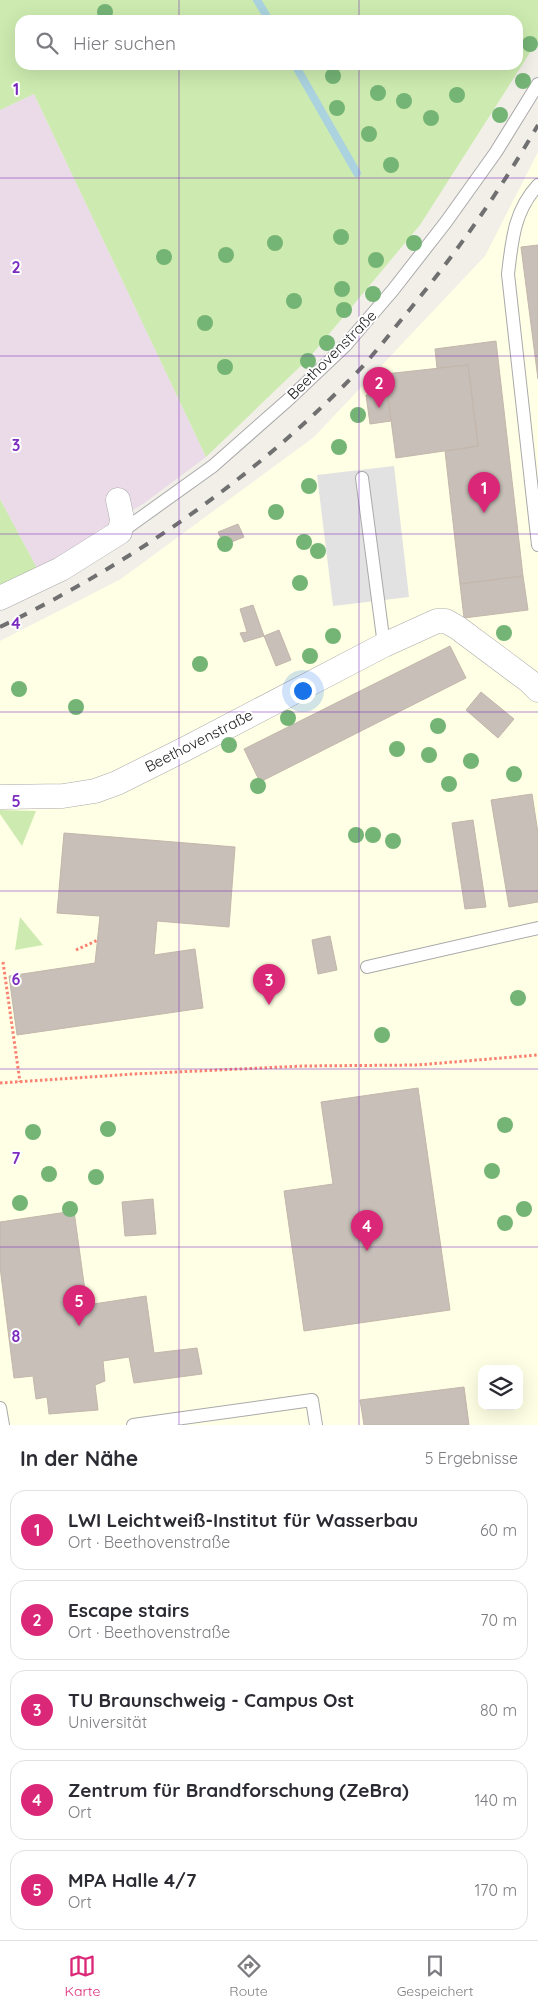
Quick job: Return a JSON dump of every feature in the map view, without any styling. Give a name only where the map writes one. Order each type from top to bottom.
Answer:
[{"type":"street","points":[[116,535],[122,527],[118,500]]},
{"type":"street","name":"Beethovenstraße","points":[[0,598],[61,569],[116,535]]},
{"type":"street","name":"Beethovenstraße","points":[[0,797],[63,796],[95,791],[117,783],[384,645],[437,621],[446,621],[521,675],[538,690]]},
{"type":"lane","name":"Beethovenstraße","points":[[116,535],[213,466],[289,399],[345,346],[393,290],[446,222],[496,152],[538,84]]},
{"type":"lane","points":[[538,185],[528,196],[512,232],[508,274],[538,545]]},
{"type":"lane","points":[[362,478],[384,645]]},
{"type":"lane","points":[[367,967],[538,928]]},
{"type":"lane","points":[[134,1425],[312,1400],[316,1425]]},
{"type":"lane","points":[[0,1408],[3,1425]]},
{"type":"path","points":[[76,950],[98,940]]},
{"type":"path","points":[[3,962],[11,1005],[20,1082]]},
{"type":"path","points":[[0,1084],[134,1074],[283,1067],[417,1065],[538,1055]]},
{"type":"shaded area","points":[[34,94],[206,457],[143,504],[99,530],[39,572],[0,499],[0,110]]},
{"type":"shaded area","points":[[538,152],[538,1425],[0,1425],[0,641],[121,579],[314,437],[485,256]]},
{"type":"shaded area","points":[[394,466],[409,597],[333,606],[317,475]]},
{"type":"green space","points":[[0,0],[538,0],[538,40],[523,64],[523,15],[15,15],[15,70],[519,70],[420,225],[309,358],[206,457],[34,94],[0,110]]},
{"type":"green space","points":[[0,499],[39,572],[0,589]]},
{"type":"green space","points":[[0,810],[36,811],[22,846],[0,814]]},
{"type":"green space","points":[[20,917],[43,945],[15,950]]},
{"type":"building","points":[[538,245],[538,379],[521,247]]},
{"type":"building","points":[[496,341],[523,576],[460,584],[445,451],[478,446],[468,365],[437,368],[435,349]]},
{"type":"building","points":[[468,365],[478,446],[396,458],[385,374]]},
{"type":"building","points":[[387,392],[391,421],[370,424],[366,395]]},
{"type":"building","points":[[238,524],[244,537],[224,545],[218,532]]},
{"type":"building","points":[[523,576],[528,610],[464,618],[460,584]]},
{"type":"building","points":[[253,605],[264,636],[244,642],[240,633],[247,632],[240,609]]},
{"type":"building","points":[[279,630],[291,660],[276,666],[264,636]]},
{"type":"building","points":[[450,646],[466,678],[260,782],[244,749]]},
{"type":"building","points":[[481,692],[514,719],[498,738],[466,710]]},
{"type":"building","points":[[532,794],[538,833],[538,902],[509,907],[491,800]]},
{"type":"building","points":[[473,820],[486,907],[465,909],[452,823]]},
{"type":"building","points":[[64,833],[235,847],[229,927],[157,921],[154,955],[195,949],[203,1008],[17,1035],[9,976],[95,963],[100,916],[57,913]]},
{"type":"building","points":[[330,936],[337,970],[318,974],[312,940]]},
{"type":"building","points":[[418,1088],[450,1310],[304,1331],[284,1191],[333,1184],[321,1102]]},
{"type":"building","points":[[153,1199],[156,1234],[125,1236],[122,1202]]},
{"type":"building","points":[[74,1211],[87,1305],[146,1296],[154,1353],[197,1348],[202,1374],[134,1383],[129,1357],[103,1361],[105,1381],[95,1385],[98,1410],[49,1414],[47,1397],[36,1399],[33,1376],[14,1378],[0,1267],[0,1222]]},
{"type":"building","points":[[464,1387],[469,1425],[364,1425],[360,1400]]},
{"type":"waterway","points":[[257,0],[266,15]]},
{"type":"waterway","points":[[298,70],[357,173]]},
{"type":"railway","points":[[0,627],[50,602],[99,574],[193,513],[282,443],[323,406],[363,366],[446,264],[494,197],[538,125]]},
{"type":"place","name":"Escape stairs","points":[[379,408]]},
{"type":"place","name":"LWI Leichtweiß-Institut für Wasserbau","points":[[484,513]]},
{"type":"place","name":"TU Braunschweig - Campus Ost","points":[[269,1005]]},
{"type":"place","name":"Zentrum für Brandforschung (ZeBra)","points":[[367,1251]]},
{"type":"place","name":"MPA Halle 4/7","points":[[79,1326]]}]
